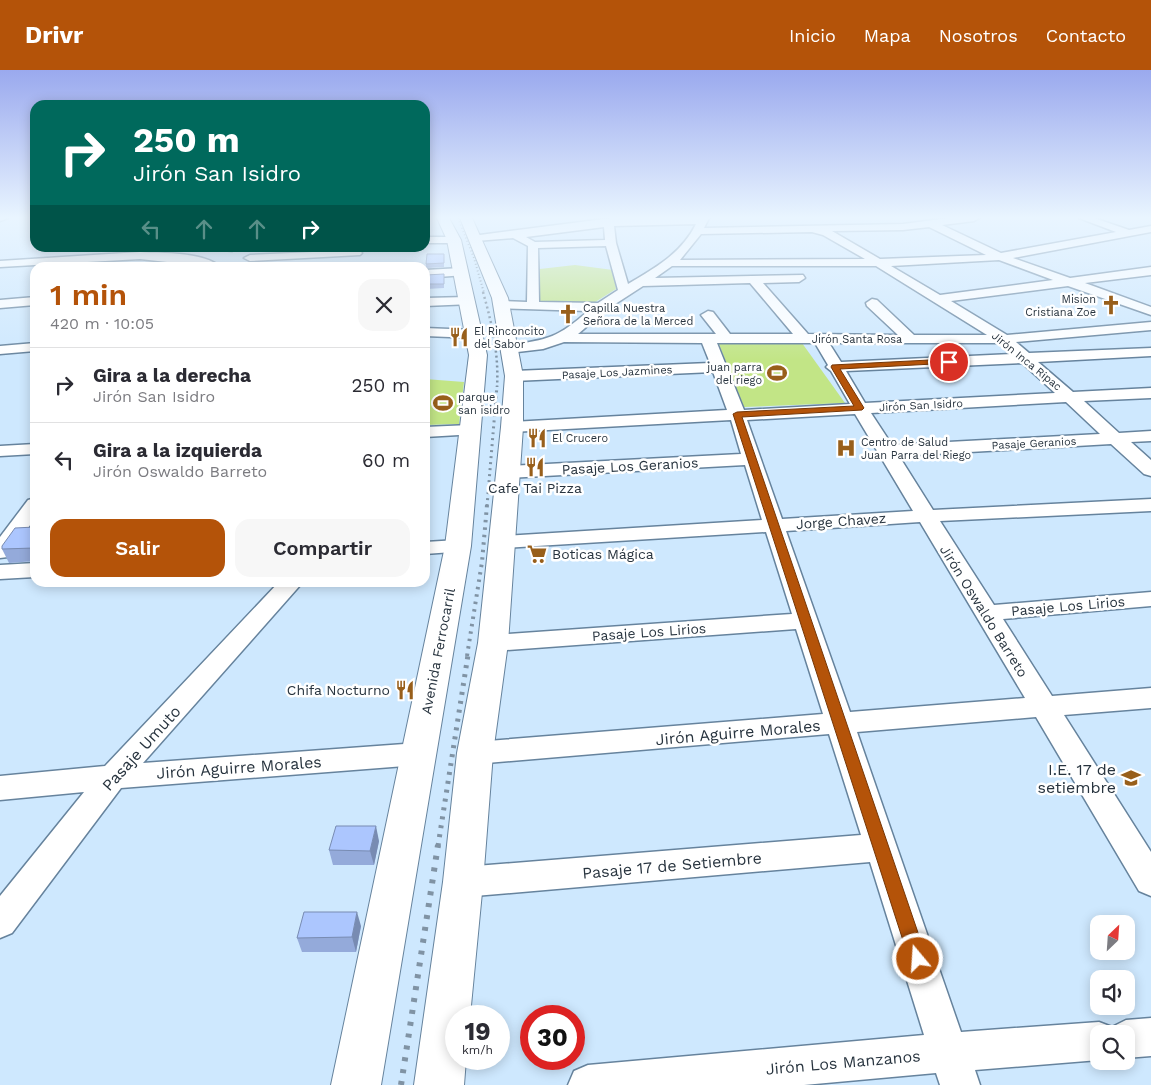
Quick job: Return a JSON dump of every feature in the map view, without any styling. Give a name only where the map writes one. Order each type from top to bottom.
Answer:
[{"type":"main road","name":"Avenida Ferrocarril","points":[[356,1085],[458,546],[478,355],[460,265]]},
{"type":"main road","points":[[439,1085],[463,882],[475,753],[493,643],[512,427],[512,363],[501,305],[475,265]]},
{"type":"street","points":[[533,265],[533,306]]},
{"type":"street","points":[[617,265],[624,291]]},
{"type":"street","points":[[512,363],[534,346],[562,338],[624,291],[668,265]]},
{"type":"street","points":[[742,265],[878,270],[921,265]]},
{"type":"street","name":"Jirón Inca Ripac","points":[[872,265],[878,270],[898,276],[1004,339],[1151,470]]},
{"type":"street","points":[[1023,265],[1151,311]]},
{"type":"street","points":[[938,299],[1151,271]]},
{"type":"street","points":[[430,276],[464,286]]},
{"type":"street","points":[[640,282],[811,278]]},
{"type":"street","name":"Jirón Oswaldo Barreto","points":[[753,279],[812,339],[834,367],[1151,881]]},
{"type":"street","points":[[430,300],[464,286]]},
{"type":"street","points":[[0,304],[30,301]]},
{"type":"street","points":[[872,303],[911,339]]},
{"type":"street","points":[[501,305],[602,307]]},
{"type":"street","name":"Jirón Santa Rosa","points":[[562,338],[715,331],[812,339],[1004,339],[1151,326]]},
{"type":"street","points":[[1116,329],[1151,352]]},
{"type":"street","points":[[715,331],[719,367],[737,414],[954,1069]]},
{"type":"street","points":[[430,332],[474,334]]},
{"type":"street","points":[[0,341],[30,338]]},
{"type":"street","points":[[0,350],[30,347]]},
{"type":"street","points":[[834,367],[1151,352]]},
{"type":"street","name":"Pasaje Los Jazmines","points":[[512,363],[719,367]]},
{"type":"street","name":"Jirón San Isidro","points":[[512,427],[1151,393]]},
{"type":"street","points":[[430,432],[470,430]]},
{"type":"street","name":"Pasaje Geranios","points":[[886,452],[1151,436]]},
{"type":"street","points":[[0,451],[30,449]]},
{"type":"street","name":"Pasaje Los Geranios","points":[[508,472],[752,459]]},
{"type":"street","name":"Jorge Chavez","points":[[502,542],[1151,504]]},
{"type":"street","points":[[0,552],[30,511]]},
{"type":"street","points":[[430,548],[458,546]]},
{"type":"street","points":[[0,572],[30,570]]},
{"type":"street","name":"Pasaje Umuto","points":[[0,922],[113,777],[287,587]]},
{"type":"street","name":"Pasaje Los Lirios","points":[[986,613],[1151,599]]},
{"type":"street","name":"Pasaje Los Lirios","points":[[493,643],[805,621]]},
{"type":"street","name":"Jirón Aguirre Morales","points":[[475,753],[1151,698]]},
{"type":"street","name":"Jirón Aguirre Morales","points":[[0,788],[113,777],[418,754]]},
{"type":"street","name":"Pasaje 17 de Setiembre","points":[[463,882],[880,847]]},
{"type":"street","points":[[1135,1038],[1151,1037]]},
{"type":"street","name":"Jirón Los Manzanos","points":[[588,1085],[954,1069],[1090,1043]]},
{"type":"green space","points":[[578,265],[613,270],[616,289],[592,304],[543,304],[536,302],[531,270]]},
{"type":"green space","name":"juan parra del riego","points":[[718,342],[802,343],[845,403],[744,407]]},
{"type":"green space","name":"parque san isidro","points":[[430,379],[464,382],[459,424],[430,425]]},
{"type":"building","points":[[444,274],[444,284],[430,284],[430,275]]},
{"type":"building","points":[[30,527],[30,548],[2,549],[2,546],[15,528]]},
{"type":"building","points":[[336,826],[376,826],[370,851],[329,850]]},
{"type":"building","points":[[304,912],[357,912],[352,937],[297,938]]},
{"type":"railway","points":[[476,265],[484,293]]},
{"type":"railway","points":[[483,292],[494,339],[497,386]]},
{"type":"railway","points":[[487,506],[497,386]]},
{"type":"railway","points":[[467,656],[482,562],[487,505]]},
{"type":"railway","points":[[438,846],[468,655]]},
{"type":"railway","points":[[401,1085],[438,845]]},
{"type":"place","name":"Mision Cristiana Zoe","points":[[1111,305]]},
{"type":"place","name":"Capilla Nuestra Señora de la Merced","points":[[568,314]]},
{"type":"place","name":"El Rinconcito del Sabor","points":[[459,337]]},
{"type":"place","name":"juan parra del riego","points":[[777,373]]},
{"type":"place","name":"parque san isidro","points":[[443,403]]},
{"type":"place","name":"El Crucero","points":[[537,438]]},
{"type":"place","name":"Centro de Salud Juan Parra del Riego","points":[[846,448]]},
{"type":"place","name":"Cafe Tai Pizza","points":[[535,467]]},
{"type":"place","name":"Boticas Mágica","points":[[537,554]]},
{"type":"place","name":"Chifa Nocturno","points":[[405,690]]},
{"type":"place","name":"I.E. 17 de setiembre","points":[[1131,778]]},
{"type":"route","points":[[918,959],[737,414],[860,408],[834,367],[949,362]]}]
